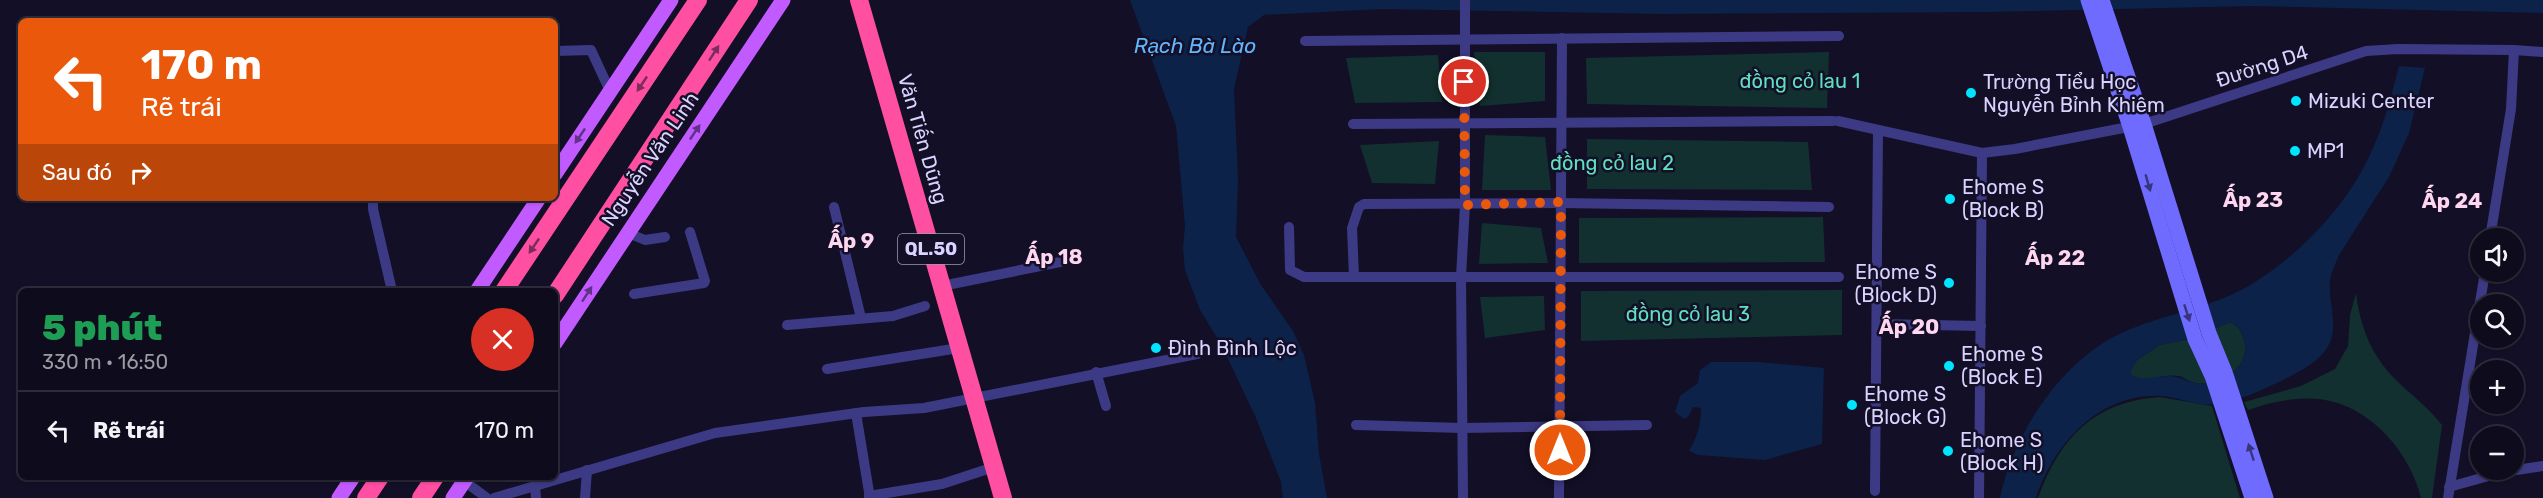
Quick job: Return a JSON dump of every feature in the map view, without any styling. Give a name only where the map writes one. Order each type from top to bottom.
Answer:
[{"type":"highway","points":[[506,288],[698,0]]},
{"type":"highway","name":"Nguyễn Văn Linh","points":[[558,290],[749,0]]},
{"type":"highway","name":"Văn Tiến Dũng","points":[[859,0],[1003,498]]},
{"type":"highway","points":[[366,498],[378,480]]},
{"type":"highway","points":[[421,498],[433,480]]},
{"type":"main road","points":[[558,169],[670,0]]},
{"type":"main road","name":"Nguyễn Văn Linh","points":[[558,338],[783,0]]},
{"type":"main road","points":[[479,288],[537,201]]},
{"type":"main road","points":[[339,498],[351,480]]},
{"type":"main road","points":[[453,498],[464,480]]},
{"type":"street","points":[[1462,498],[1461,277],[1465,205],[1465,0]]},
{"type":"street","points":[[2088,0],[2106,32],[2137,125],[2185,285],[2229,409],[2252,498]]},
{"type":"street","points":[[2102,0],[2106,32]]},
{"type":"street","points":[[1305,41],[1839,36]]},
{"type":"street","points":[[1559,498],[1562,38]]},
{"type":"street","name":"Đường D4","points":[[1353,124],[1835,121],[1982,153],[2137,125],[2366,51],[2398,49],[2543,52]]},
{"type":"street","points":[[558,51],[591,50],[610,91]]},
{"type":"street","points":[[2492,228],[2511,109],[2514,50]]},
{"type":"street","points":[[1875,491],[1878,130]]},
{"type":"street","points":[[1979,498],[1982,153]]},
{"type":"street","points":[[373,201],[391,288]]},
{"type":"street","points":[[1354,277],[1352,228],[1359,207],[1364,204],[1465,205],[1561,202],[1829,207]]},
{"type":"street","points":[[834,207],[861,318]]},
{"type":"street","points":[[1288,227],[1290,270],[1304,277],[1839,277]]},
{"type":"street","points":[[634,294],[704,284],[705,280],[690,232]]},
{"type":"street","points":[[628,233],[645,240],[664,237]]},
{"type":"street","points":[[942,286],[1060,262]]},
{"type":"street","points":[[2449,493],[2483,282]]},
{"type":"street","points":[[787,325],[893,316],[925,306]]},
{"type":"street","points":[[1878,324],[1981,326]]},
{"type":"street","points":[[827,369],[959,348]]},
{"type":"street","points":[[558,479],[715,433],[856,414],[924,408],[1096,372],[1197,354]]},
{"type":"street","points":[[1096,372],[1106,406]]},
{"type":"street","points":[[2229,409],[2266,498]]},
{"type":"street","points":[[856,414],[870,497],[942,484],[994,467]]},
{"type":"street","points":[[1356,425],[1462,428],[1647,425]]},
{"type":"street","points":[[2449,493],[2503,472],[2543,466]]},
{"type":"street","points":[[585,498],[587,470]]},
{"type":"street","points":[[466,480],[487,498]]},
{"type":"street","points":[[494,498],[554,480]]},
{"type":"street","points":[[535,486],[536,498]]},
{"type":"green space","points":[[1474,52],[1545,52],[1545,101],[1480,106]]},
{"type":"green space","name":"đồng cỏ lau 1","points":[[1829,52],[1827,108],[1587,104],[1586,58]]},
{"type":"green space","points":[[1438,55],[1442,102],[1355,103],[1346,58]]},
{"type":"green space","points":[[1485,135],[1545,137],[1551,190],[1482,190]]},
{"type":"green space","name":"đồng cỏ lau 2","points":[[1587,139],[1808,142],[1812,190],[1587,189]]},
{"type":"green space","points":[[1439,141],[1435,184],[1372,183],[1360,145]]},
{"type":"green space","name":"đồng cỏ lau 3","points":[[1823,217],[1825,262],[1579,263],[1579,218]]},
{"type":"green space","points":[[1482,223],[1541,228],[1548,263],[1479,264]]},
{"type":"green space","name":"đồng cỏ lau 3","points":[[1842,290],[1842,335],[1581,341],[1581,291]]},
{"type":"green space","points":[[2356,293],[2360,317],[2379,360],[2442,425],[2432,498],[2421,498],[2416,482],[2400,451],[2376,425],[2362,414],[2346,406],[2320,399],[2278,402],[2248,410],[2244,402],[2301,386],[2335,369],[2348,346],[2350,315]]},
{"type":"green space","points":[[1544,296],[1545,330],[1485,338],[1480,297]]},
{"type":"green space","points":[[2230,322],[2242,334],[2245,353],[2237,368],[2230,374],[2205,383],[2192,382],[2179,376],[2143,379],[2132,376],[2130,371],[2137,360],[2160,345],[2190,339]]},
{"type":"green space","points":[[2160,397],[2212,406],[2240,498],[2038,498],[2057,457],[2082,426],[2116,406]]},
{"type":"water","name":"Rạch Bà Lào","points":[[1130,0],[2543,0],[2543,13],[2252,6],[1985,12],[1661,14],[1382,9],[1264,15],[1248,27],[1234,89],[1238,179],[1236,237],[1261,285],[1293,331],[1304,355],[1315,403],[1319,454],[1327,498],[1283,498],[1281,482],[1256,418],[1221,344],[1200,310],[1185,270],[1183,248],[1185,226],[1176,126]]},
{"type":"water","points":[[2399,66],[2425,68],[2409,133],[2389,177],[2339,255],[2332,271],[2330,289],[2333,332],[2331,341],[2323,353],[2307,367],[2283,380],[2233,400],[2208,405],[2161,396],[2139,397],[2118,403],[2099,413],[2067,441],[2054,459],[2036,498],[2000,498],[2016,448],[2029,423],[2063,377],[2083,358],[2105,342],[2128,330],[2240,291],[2291,256],[2324,224],[2352,187],[2373,148],[2388,107]],"holes":[[[2230,322],[2243,337],[2245,353],[2242,361],[2230,374],[2205,383],[2196,383],[2173,376],[2145,378],[2132,376],[2130,371],[2137,360],[2160,345],[2190,339]]]},
{"type":"water","points":[[1711,362],[1759,362],[1824,368],[1822,444],[1765,460],[1698,455],[1689,451],[1698,430],[1701,408],[1693,407],[1688,417],[1684,419],[1675,412],[1680,396],[1698,383],[1700,370]]},
{"type":"place","name":"Trường Tiểu Học Nguyễn Bỉnh Khiêm","points":[[1971,93]]},
{"type":"place","name":"Mizuki Center","points":[[2296,101]]},
{"type":"place","name":"MP1","points":[[2295,151]]},
{"type":"place","name":"Ehome S (Block B)","points":[[1950,199]]},
{"type":"place","name":"Ehome S (Block D)","points":[[1949,283]]},
{"type":"place","name":"Đình Bình Lộc","points":[[1156,348]]},
{"type":"place","name":"Ehome S (Block E)","points":[[1949,366]]},
{"type":"place","name":"Ehome S (Block G)","points":[[1852,405]]},
{"type":"place","name":"Ehome S (Block H)","points":[[1948,451]]},
{"type":"district","name":"Ấp 23","points":[[2253,200]]},
{"type":"district","name":"Ấp 24","points":[[2452,201]]},
{"type":"district","name":"Ấp 9","points":[[851,241]]},
{"type":"district","name":"Ấp 18","points":[[1054,257]]},
{"type":"district","name":"Ấp 22","points":[[2055,258]]},
{"type":"district","name":"Ấp 20","points":[[1909,327]]},
{"type":"route","points":[[1464,82],[1465,205],[1561,202],[1560,450]]}]
